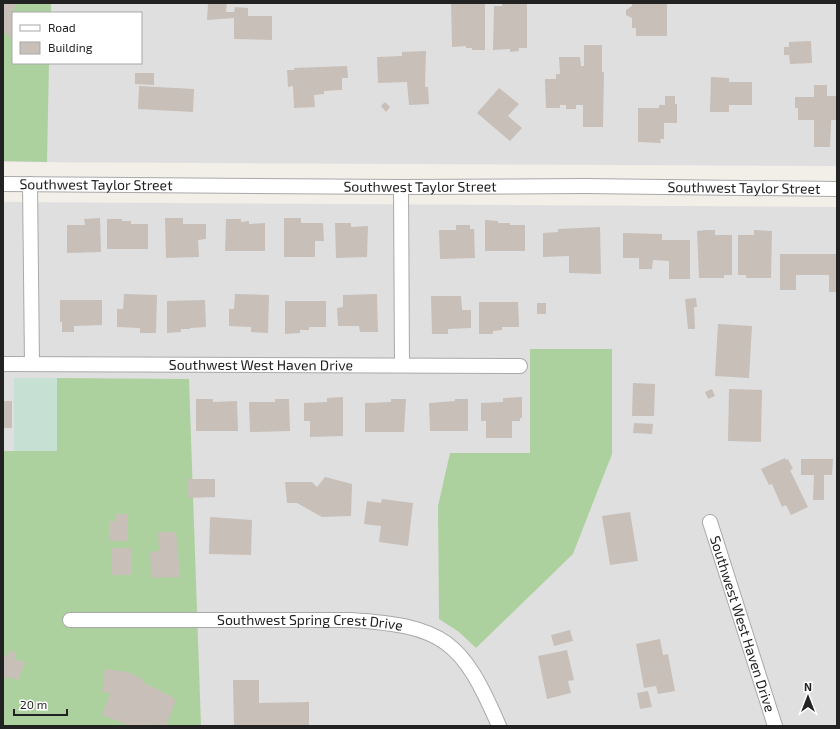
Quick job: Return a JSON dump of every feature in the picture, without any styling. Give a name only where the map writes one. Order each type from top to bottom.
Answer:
[{"type":"street","name":"Southwest Taylor Street","points":[[3,184],[401,187],[593,186],[837,189]]},
{"type":"street","points":[[30,184],[32,364]]},
{"type":"street","points":[[401,187],[402,365]]},
{"type":"street","name":"Southwest West Haven Drive","points":[[3,364],[520,366]]},
{"type":"street","name":"Southwest West Haven Drive","points":[[710,522],[775,726]]},
{"type":"street","name":"Southwest Spring Crest Drive","points":[[70,620],[351,620],[389,623],[412,627],[432,634],[450,644],[463,658],[484,692],[499,726]]},
{"type":"shaded area","points":[[3,3],[837,3],[837,166],[3,162]]},
{"type":"shaded area","points":[[3,202],[837,207],[837,726],[3,726]]},
{"type":"green space","points":[[3,3],[51,3],[51,12],[12,12],[12,64],[49,64],[47,162],[3,161]]},
{"type":"green space","points":[[530,349],[612,349],[612,454],[573,554],[476,648],[459,632],[439,619],[438,506],[450,453],[530,453]]},
{"type":"green space","points":[[14,378],[57,378],[57,451],[14,451]]},
{"type":"green space","points":[[57,378],[189,379],[201,726],[3,726],[3,451],[57,451]]},
{"type":"building","points":[[3,3],[17,4],[13,10],[15,12],[12,12],[12,38],[3,32]]},
{"type":"building","points":[[208,3],[227,3],[226,12],[234,12],[235,7],[248,8],[248,16],[272,16],[272,40],[234,39],[234,18],[207,20]]},
{"type":"building","points":[[451,3],[485,3],[485,50],[472,50],[472,48],[466,48],[466,46],[452,47]]},
{"type":"building","points":[[502,3],[527,3],[527,48],[519,48],[519,51],[510,52],[510,49],[493,50],[494,6],[502,6]]},
{"type":"building","points":[[632,3],[667,3],[667,36],[636,36],[636,28],[632,28],[632,18],[626,15],[626,10],[632,6]]},
{"type":"building","points":[[811,41],[812,63],[790,64],[789,55],[784,55],[784,47],[789,47],[789,42]]},
{"type":"building","points":[[584,45],[602,45],[602,72],[604,72],[603,127],[583,127],[583,105],[576,105],[576,109],[566,109],[566,105],[560,105],[560,108],[546,108],[545,79],[556,79],[556,74],[560,74],[559,57],[580,57],[581,66],[584,66]]},
{"type":"building","points":[[426,51],[425,87],[428,87],[429,104],[409,105],[407,82],[378,83],[377,57],[402,56],[402,52]]},
{"type":"building","points":[[347,66],[348,78],[342,78],[342,90],[324,91],[324,94],[314,95],[315,107],[294,108],[293,86],[288,87],[287,70],[294,70],[294,68]]},
{"type":"building","points":[[135,73],[154,73],[154,85],[135,84]]},
{"type":"building","points":[[711,77],[729,78],[729,82],[752,82],[752,105],[729,105],[729,112],[710,112]]},
{"type":"building","points":[[814,85],[827,85],[827,96],[837,96],[837,120],[831,120],[830,147],[814,147],[814,120],[798,120],[798,108],[795,108],[795,97],[814,97]]},
{"type":"building","points":[[139,86],[194,89],[193,112],[138,109]]},
{"type":"building","points":[[499,88],[519,104],[508,116],[522,128],[510,141],[477,113]]},
{"type":"building","points":[[665,96],[675,96],[675,104],[677,104],[677,123],[664,123],[664,139],[660,139],[661,143],[638,142],[638,108],[659,108],[659,105],[665,105]]},
{"type":"building","points":[[385,102],[390,107],[386,112],[381,106]]},
{"type":"building","points":[[100,218],[101,252],[67,253],[67,225],[85,225],[84,219]]},
{"type":"building","points":[[165,218],[183,218],[183,224],[206,224],[206,239],[198,240],[199,257],[166,258]]},
{"type":"building","points":[[284,218],[301,218],[301,223],[323,223],[324,241],[315,241],[315,257],[284,257]]},
{"type":"building","points":[[107,219],[122,219],[122,221],[131,221],[131,224],[148,224],[148,249],[107,249]]},
{"type":"building","points":[[226,219],[241,219],[241,222],[249,221],[249,224],[265,223],[265,251],[225,251]]},
{"type":"building","points":[[485,220],[498,221],[498,223],[510,223],[510,225],[525,225],[525,251],[485,251]]},
{"type":"building","points":[[335,223],[351,223],[351,227],[368,226],[367,257],[336,258]]},
{"type":"building","points":[[456,225],[470,225],[470,229],[474,229],[475,258],[440,259],[439,230],[456,230]]},
{"type":"building","points":[[600,227],[601,274],[569,273],[569,256],[543,257],[543,233],[558,232],[558,229]]},
{"type":"building","points":[[715,230],[715,235],[732,235],[732,275],[724,275],[724,278],[699,278],[697,231]]},
{"type":"building","points":[[754,230],[772,231],[771,278],[746,278],[746,275],[738,275],[738,235],[754,235]]},
{"type":"building","points":[[623,233],[662,234],[662,240],[690,240],[690,279],[669,279],[669,261],[653,260],[652,269],[639,269],[639,258],[623,258]]},
{"type":"building","points":[[780,254],[837,254],[837,292],[829,292],[829,275],[796,275],[796,290],[780,290]]},
{"type":"building","points":[[124,294],[157,295],[156,333],[140,333],[140,328],[117,327],[117,309],[123,309]]},
{"type":"building","points":[[235,294],[269,295],[268,333],[251,332],[251,327],[229,326],[229,309],[234,309]]},
{"type":"building","points":[[377,294],[378,332],[360,332],[359,326],[338,326],[337,308],[343,307],[343,295]]},
{"type":"building","points":[[431,296],[461,296],[462,310],[471,310],[471,328],[448,329],[448,334],[432,334]]},
{"type":"building","points":[[696,298],[697,307],[694,307],[695,329],[688,329],[685,299]]},
{"type":"building","points":[[60,300],[102,300],[102,325],[74,326],[74,332],[62,332],[62,322],[60,322]]},
{"type":"building","points":[[205,300],[206,327],[181,329],[181,332],[167,333],[167,301]]},
{"type":"building","points":[[285,301],[326,301],[326,327],[309,327],[309,330],[300,330],[300,333],[285,334]]},
{"type":"building","points":[[479,302],[518,302],[519,327],[502,327],[502,330],[493,331],[493,334],[479,334]]},
{"type":"building","points":[[537,303],[546,303],[546,314],[537,314]]},
{"type":"building","points":[[718,324],[752,326],[749,378],[715,376]]},
{"type":"building","points":[[633,383],[655,384],[654,416],[632,416]]},
{"type":"building","points":[[712,389],[715,396],[708,399],[705,392]]},
{"type":"building","points":[[729,389],[762,390],[761,442],[728,441]]},
{"type":"building","points":[[343,397],[343,436],[310,437],[310,421],[304,421],[304,403],[327,402],[327,398]]},
{"type":"building","points":[[522,397],[522,418],[520,418],[520,421],[512,421],[512,438],[486,438],[486,421],[481,421],[481,403],[503,402],[503,398]]},
{"type":"building","points":[[196,399],[213,399],[213,402],[237,401],[238,431],[196,431]]},
{"type":"building","points":[[275,399],[289,399],[290,431],[250,432],[249,402],[275,402]]},
{"type":"building","points":[[391,399],[406,399],[404,432],[365,432],[365,403],[391,402]]},
{"type":"building","points":[[455,399],[468,399],[468,431],[430,431],[429,403],[455,401]]},
{"type":"building","points":[[3,401],[12,401],[12,428],[3,428]]},
{"type":"building","points":[[634,423],[653,424],[652,434],[633,433]]},
{"type":"building","points":[[785,458],[786,460],[788,459],[793,469],[790,470],[808,507],[791,515],[786,505],[782,507],[772,484],[769,485],[761,469]]},
{"type":"building","points":[[801,459],[833,459],[832,475],[824,475],[824,500],[813,500],[814,475],[801,475]]},
{"type":"building","points":[[325,477],[352,484],[351,516],[322,517],[297,503],[287,503],[285,482],[312,482],[317,487]]},
{"type":"building","points":[[187,479],[215,479],[215,497],[187,498]]},
{"type":"building","points":[[382,499],[413,503],[408,546],[379,542],[381,526],[364,524],[367,501],[381,503]]},
{"type":"building","points":[[630,512],[638,561],[610,565],[602,516]]},
{"type":"building","points":[[116,514],[127,514],[127,541],[109,541],[109,521],[116,521]]},
{"type":"building","points":[[210,517],[252,520],[251,555],[209,554]]},
{"type":"building","points":[[158,532],[176,532],[180,577],[151,578],[150,552],[159,551]]},
{"type":"building","points":[[112,548],[131,548],[131,575],[112,575]]},
{"type":"building","points":[[570,630],[573,641],[554,646],[551,635]]},
{"type":"building","points":[[660,639],[663,655],[668,654],[675,691],[658,694],[656,686],[644,688],[636,644]]},
{"type":"building","points":[[567,650],[574,680],[568,681],[571,693],[547,699],[538,656]]},
{"type":"building","points":[[9,651],[16,653],[14,659],[25,662],[18,680],[3,677],[3,655],[7,656]]},
{"type":"building","points":[[105,669],[128,672],[144,680],[143,682],[174,698],[173,700],[176,700],[166,726],[152,724],[151,726],[128,726],[102,715],[110,693],[102,692]]},
{"type":"building","points":[[233,680],[259,680],[259,703],[309,702],[309,726],[234,726]]},
{"type":"building","points":[[648,691],[652,707],[640,709],[637,693]]}]
